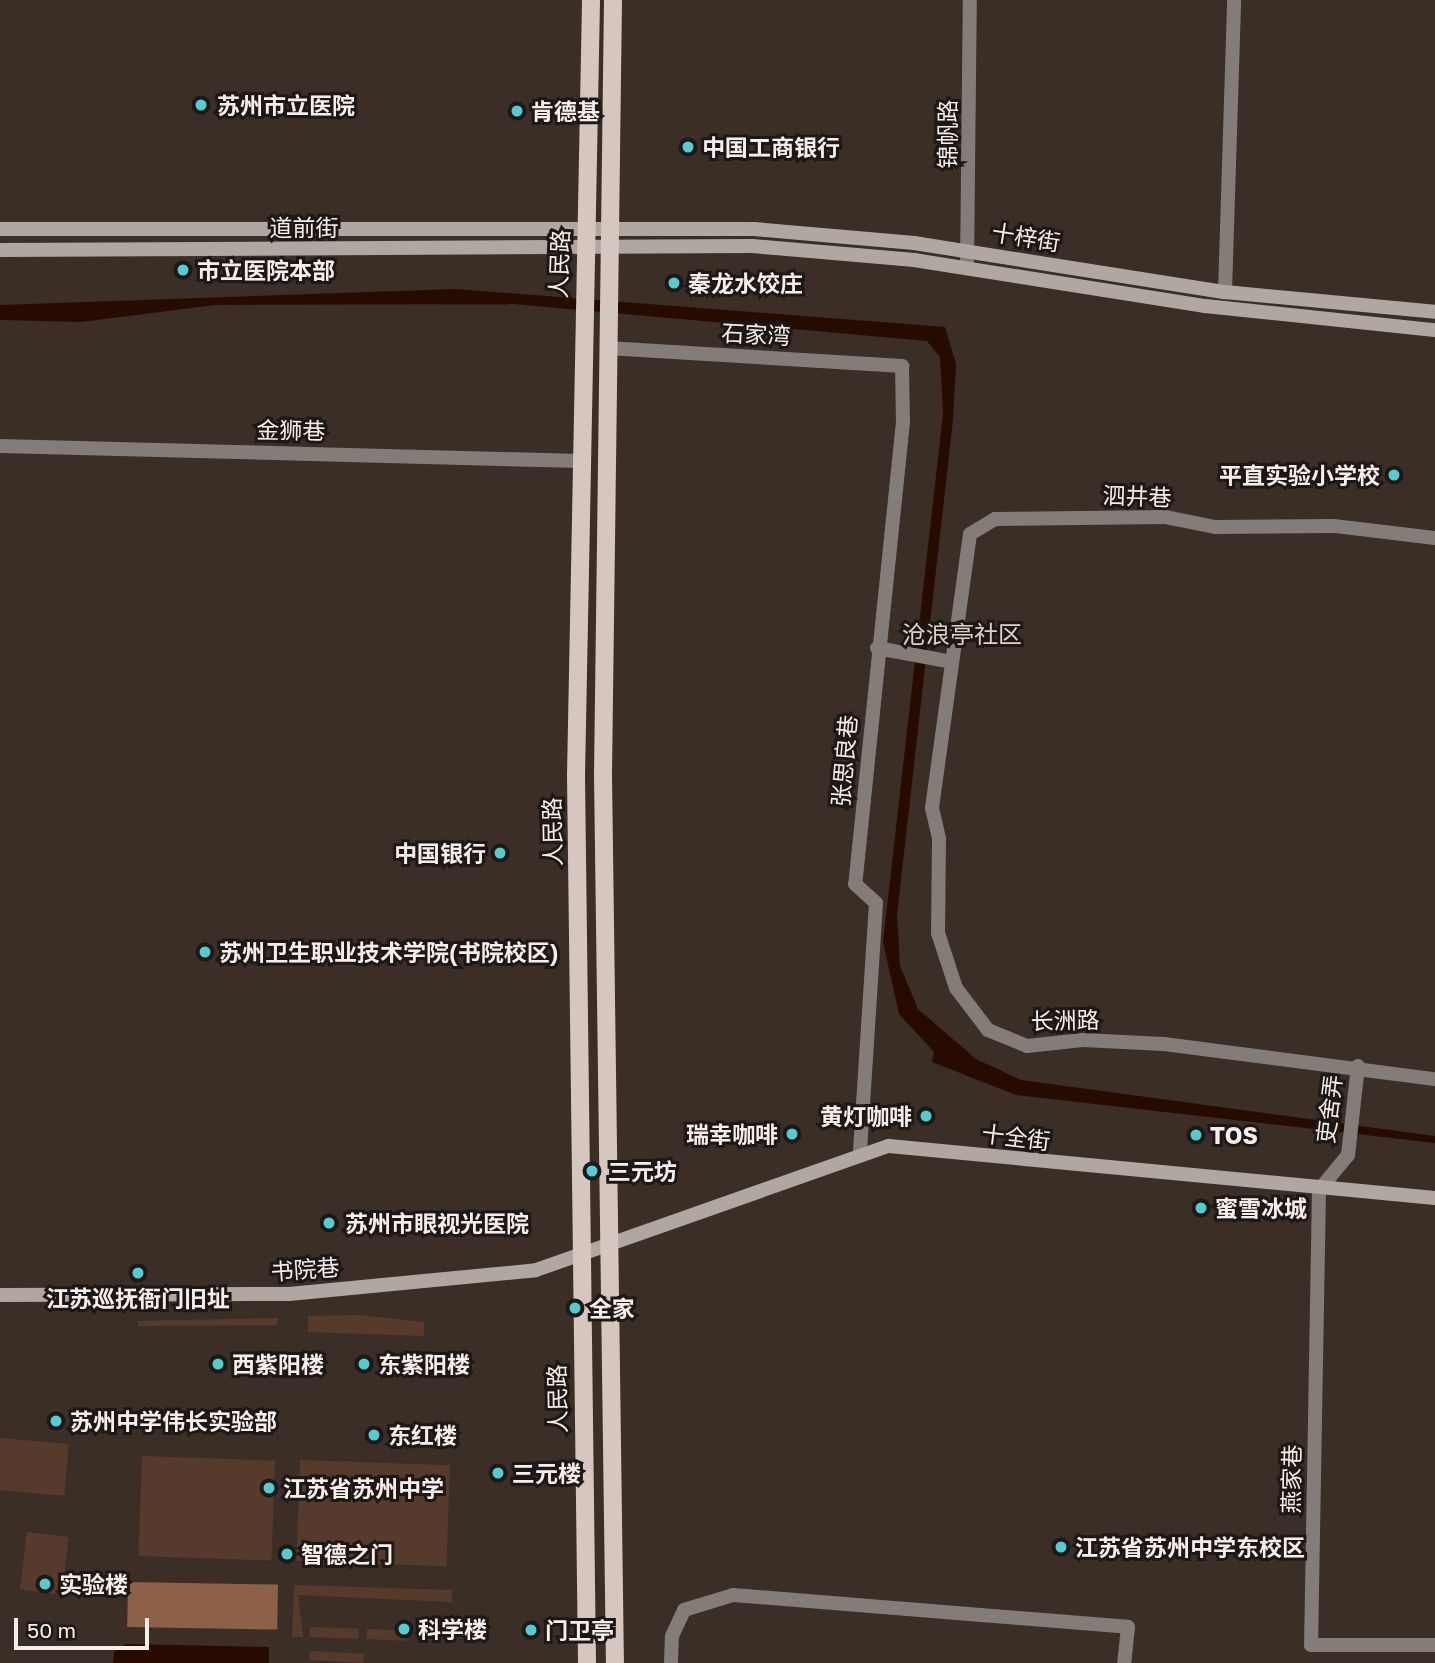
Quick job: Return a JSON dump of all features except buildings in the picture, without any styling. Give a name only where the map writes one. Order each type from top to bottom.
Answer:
[{"type":"main road","name":"人民路","points":[[587,1663],[578,1260],[580,461],[581,330],[592,0]]},
{"type":"main road","name":"人民路","points":[[613,0],[607,283],[607,1244],[615,1663]]},
{"type":"main road","name":"道前街","points":[[0,229],[585,229],[608,226]]},
{"type":"main road","name":"十梓街","points":[[608,226],[805,232],[969,251],[1225,292],[1435,312]]},
{"type":"main road","name":"道前街","points":[[0,250],[584,251],[608,246]]},
{"type":"main road","name":"十梓街","points":[[608,246],[806,249],[967,268],[1205,306],[1435,330]]},
{"type":"main road","name":"十全街","points":[[607,1244],[860,1153],[901,1145],[1319,1190],[1435,1198]]},
{"type":"main road","name":"书院巷","points":[[0,1295],[289,1294],[536,1270],[578,1260],[607,1244]]},
{"type":"street","name":"锦帆路","points":[[967,268],[970,0]]},
{"type":"street","points":[[1225,292],[1234,0]]},
{"type":"street","name":"石家湾","points":[[607,344],[902,366]]},
{"type":"street","name":"张思良巷","points":[[860,1153],[876,903],[855,884],[877,648],[903,422],[902,366]]},
{"type":"street","name":"金狮巷","points":[[0,446],[580,461]]},
{"type":"street","name":"泗井巷","points":[[952,662],[970,534],[995,519],[1166,517],[1215,527],[1334,526],[1435,538]]},
{"type":"street","points":[[877,648],[952,662]]},
{"type":"street","name":"长洲路","points":[[952,662],[932,808],[939,839],[937,933],[956,988],[988,1030],[1027,1046],[1083,1040],[1164,1044],[1358,1066],[1435,1079]]},
{"type":"street","name":"吏舍弄","points":[[1319,1190],[1348,1155],[1353,1135],[1358,1066]]},
{"type":"street","name":"燕家巷","points":[[1319,1190],[1311,1645],[1435,1645]]},
{"type":"street","points":[[671,1663],[672,1636],[684,1610],[733,1595],[1128,1627],[1124,1663]]},
{"type":"shaded area","points":[[455,289],[945,327],[956,364],[953,420],[897,915],[900,966],[918,1009],[976,1059],[1021,1080],[1435,1136],[1435,1143],[1016,1095],[932,1062],[934,1052],[899,1014],[883,942],[943,414],[940,357],[927,341],[513,304],[215,305],[81,322],[0,320],[0,305]]},
{"type":"shaded area","points":[[359,1315],[424,1322],[424,1336],[308,1332],[308,1316]]},
{"type":"shaded area","points":[[278,1318],[277,1325],[138,1326],[138,1321]]},
{"type":"shaded area","points":[[0,1438],[69,1444],[64,1496],[0,1490]]},
{"type":"shaded area","points":[[142,1456],[275,1461],[271,1561],[139,1556]]},
{"type":"shaded area","points":[[300,1460],[450,1465],[446,1566],[296,1561]]},
{"type":"shaded area","points":[[27,1532],[69,1537],[62,1595],[20,1590]]},
{"type":"shaded area","points":[[128,1582],[278,1585],[277,1630],[127,1627]]},
{"type":"shaded area","points":[[294,1585],[452,1590],[452,1602],[298,1595],[303,1637],[292,1637]]},
{"type":"shaded area","points":[[310,1627],[359,1629],[359,1639],[310,1637]]},
{"type":"shaded area","points":[[367,1629],[407,1631],[406,1641],[366,1639]]},
{"type":"shaded area","points":[[126,1644],[269,1647],[269,1663],[113,1663],[114,1652]]},
{"type":"shaded area","points":[[310,1651],[364,1654],[363,1663],[310,1660]]},
{"type":"place","name":"苏州市立医院","points":[[201,105]]},
{"type":"place","name":"肯德基","points":[[517,111]]},
{"type":"place","name":"中国工商银行","points":[[688,147]]},
{"type":"place","name":"市立医院本部","points":[[183,270]]},
{"type":"place","name":"秦龙水饺庄","points":[[674,283]]},
{"type":"place","name":"平直实验小学校","points":[[1394,475]]},
{"type":"place","name":"中国银行","points":[[500,853]]},
{"type":"place","name":"苏州卫生职业技术学院(书院校区)","points":[[205,952]]},
{"type":"place","name":"黄灯咖啡","points":[[926,1116]]},
{"type":"place","name":"瑞幸咖啡","points":[[792,1134]]},
{"type":"place","name":"TOS","points":[[1196,1135]]},
{"type":"place","name":"三元坊","points":[[592,1171]]},
{"type":"place","name":"蜜雪冰城","points":[[1201,1208]]},
{"type":"place","name":"苏州市眼视光医院","points":[[329,1223]]},
{"type":"place","name":"江苏巡抚衙门旧址","points":[[138,1273]]},
{"type":"place","name":"全家","points":[[575,1308]]},
{"type":"place","name":"西紫阳楼","points":[[218,1364]]},
{"type":"place","name":"东紫阳楼","points":[[364,1364]]},
{"type":"place","name":"苏州中学伟长实验部","points":[[56,1421]]},
{"type":"place","name":"东红楼","points":[[374,1435]]},
{"type":"place","name":"三元楼","points":[[498,1473]]},
{"type":"place","name":"江苏省苏州中学","points":[[269,1488]]},
{"type":"place","name":"江苏省苏州中学东校区","points":[[1061,1547]]},
{"type":"place","name":"智德之门","points":[[287,1554]]},
{"type":"place","name":"实验楼","points":[[45,1584]]},
{"type":"place","name":"科学楼","points":[[404,1629]]},
{"type":"place","name":"门卫亭","points":[[531,1630]]},
{"type":"district","name":"沧浪亭社区","points":[[962,634]]}]
